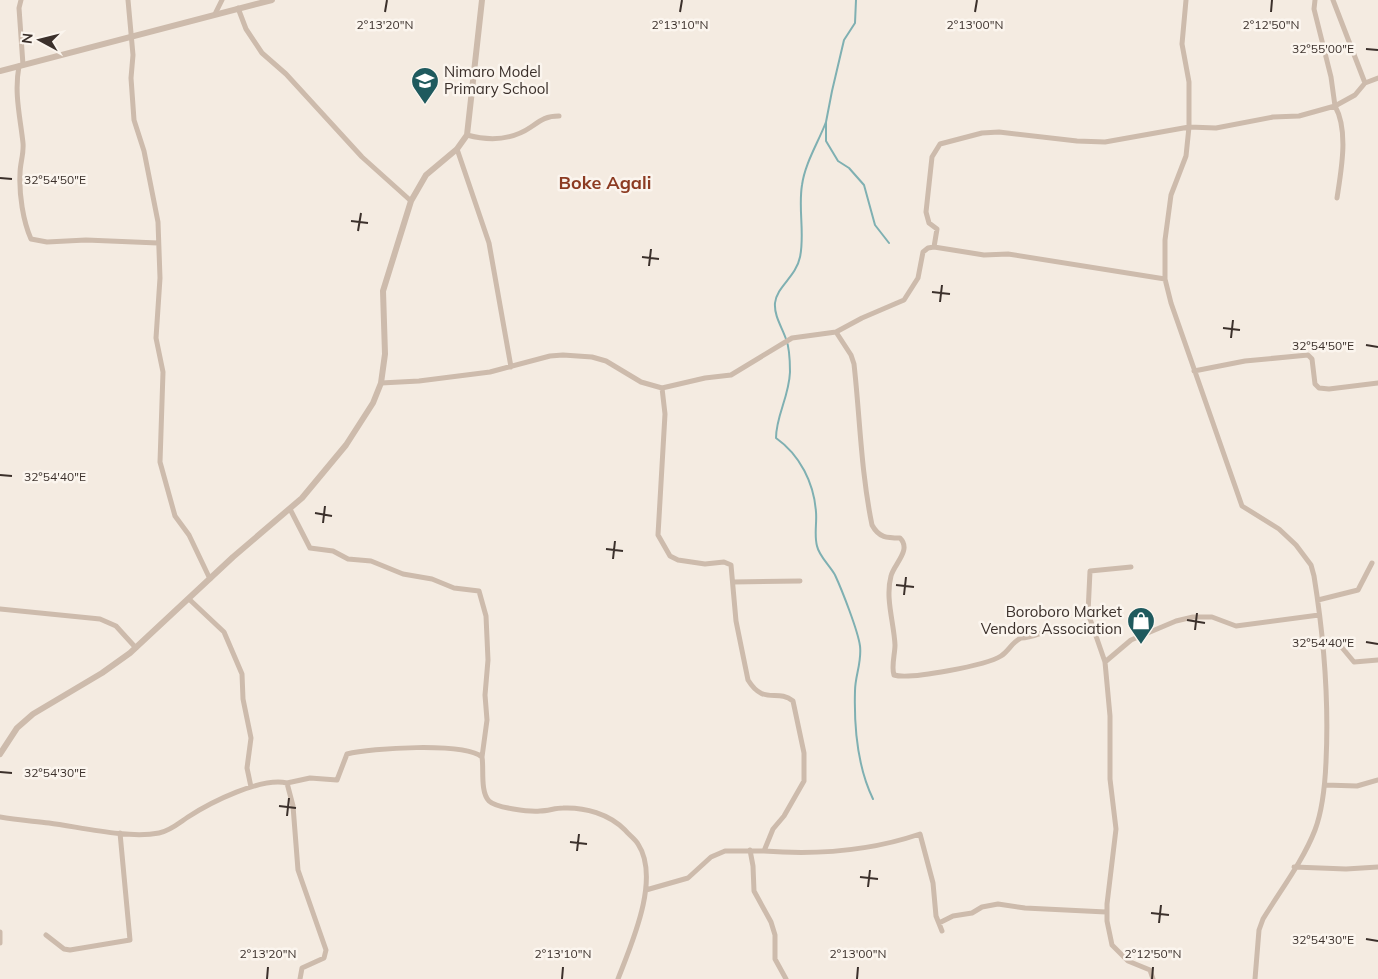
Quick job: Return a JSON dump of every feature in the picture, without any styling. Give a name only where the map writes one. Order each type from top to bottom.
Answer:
[{"type":"street","points":[[19,0],[21,65],[16,96],[23,144],[20,174],[25,218],[31,239],[47,242],[86,240],[158,243]]},
{"type":"street","points":[[128,0],[134,120],[144,151],[158,222],[160,278],[156,338],[163,372],[160,462],[175,516],[189,535],[210,579]]},
{"type":"street","points":[[215,14],[222,0]]},
{"type":"street","points":[[0,71],[272,0]]},
{"type":"street","points":[[0,754],[17,728],[33,714],[108,669],[136,648],[190,600],[210,579],[290,509],[312,488],[346,445],[373,403],[381,383],[385,354],[384,291],[411,201],[426,174],[457,149],[467,134],[482,0]]},
{"type":"street","points":[[1186,0],[1182,44],[1189,82],[1189,127],[1186,156],[1171,194],[1165,240],[1165,279],[1194,371],[1242,506],[1279,529],[1296,545],[1311,565],[1318,600],[1323,642],[1328,720],[1325,785],[1314,832],[1263,919],[1259,930],[1255,979]]},
{"type":"street","points":[[1315,0],[1314,9],[1331,77],[1344,151],[1338,198]]},
{"type":"street","points":[[1333,0],[1365,83]]},
{"type":"street","points":[[238,8],[246,29],[262,53],[286,74],[362,157],[411,201]]},
{"type":"street","points":[[934,247],[937,229],[929,223],[926,212],[932,157],[940,144],[982,133],[999,132],[1077,141],[1105,142],[1189,127],[1216,128],[1273,117],[1299,116],[1335,106],[1355,95],[1365,83],[1378,78]]},
{"type":"street","points":[[467,134],[478,138],[510,137],[548,116],[559,116]]},
{"type":"street","points":[[457,149],[490,243],[511,368]]},
{"type":"street","points":[[381,383],[419,381],[511,368],[550,356],[592,357],[614,364],[641,382],[662,388],[705,378],[731,375],[792,338],[836,332],[862,318],[904,300],[918,278],[923,252],[934,247],[984,255],[1008,254],[1165,279]]},
{"type":"street","points":[[836,332],[851,355],[854,364],[861,426],[862,473],[872,525],[882,537],[900,538],[904,545],[902,558],[896,564],[890,582],[895,646],[894,675],[952,670],[986,662],[1001,657],[1021,638],[1031,638],[1049,631],[1093,627]]},
{"type":"street","points":[[1194,371],[1245,361],[1308,356],[1312,359],[1315,384],[1319,388],[1329,389],[1378,383]]},
{"type":"street","points":[[662,388],[665,414],[658,535],[670,556],[678,560],[705,564],[724,562],[730,565],[736,621],[748,680],[753,687],[764,695],[784,696],[793,701],[804,753],[804,781],[802,788],[773,829],[764,851]]},
{"type":"street","points":[[290,509],[310,548],[333,551],[348,559],[371,561],[403,574],[432,579],[454,588],[479,591],[486,616],[488,660],[485,695],[487,720],[482,756],[484,790],[487,800],[493,805],[525,811],[575,808],[604,814],[620,825],[639,845],[646,871],[646,890],[640,922],[618,979]]},
{"type":"street","points":[[1318,600],[1358,590],[1372,564]]},
{"type":"street","points":[[1131,567],[1090,571],[1088,613],[1105,662],[1110,708],[1110,779],[1116,829],[1106,912],[1112,945],[1128,961],[1150,970],[1153,979]]},
{"type":"street","points":[[733,582],[800,581]]},
{"type":"street","points":[[190,600],[224,632],[242,674],[244,699],[251,738],[247,768],[251,787]]},
{"type":"street","points":[[0,609],[100,619],[116,626],[136,648]]},
{"type":"street","points":[[1105,662],[1130,640],[1176,621],[1193,617],[1212,618],[1236,626],[1319,615]]},
{"type":"street","points":[[1323,642],[1339,644],[1354,662],[1378,660]]},
{"type":"street","points":[[0,817],[120,833],[162,832],[205,808],[251,787],[277,781],[287,783],[310,778],[337,780],[343,770],[343,760],[346,754],[380,748],[459,750],[476,752],[482,756]]},
{"type":"street","points":[[1325,785],[1357,786],[1378,780]]},
{"type":"street","points":[[287,783],[293,806],[298,870],[326,950],[324,958],[302,968],[300,979]]},
{"type":"street","points":[[46,935],[64,949],[70,950],[130,940],[120,833]]},
{"type":"street","points":[[646,890],[688,878],[716,854],[734,849],[790,853],[854,850],[883,846],[920,834],[942,931]]},
{"type":"street","points":[[750,850],[754,891],[771,922],[775,936],[775,959],[786,979]]},
{"type":"street","points":[[1294,867],[1346,869],[1378,866]]},
{"type":"street","points":[[939,923],[954,916],[972,913],[982,907],[998,904],[1025,908],[1106,912]]},
{"type":"street","points":[[0,932],[0,943]]},
{"type":"waterway","points":[[856,0],[855,23],[844,40],[832,91],[826,122],[826,141],[838,161],[849,168],[864,185],[875,225],[889,243]]},
{"type":"waterway","points":[[826,122],[804,177],[801,194],[802,239],[800,257],[795,270],[779,291],[775,303],[777,317],[790,356],[789,381],[778,422],[776,438],[799,461],[809,480],[815,501],[816,542],[818,550],[835,575],[859,639],[860,658],[855,691],[856,732],[860,760],[873,799]]},
{"type":"place","name":"Nimaro Model Primary School","points":[[425,105]]},
{"type":"place","name":"Boroboro Market Vendors Association","points":[[1141,645]]},
{"type":"district","name":"Boke Agali","points":[[605,183]]}]
